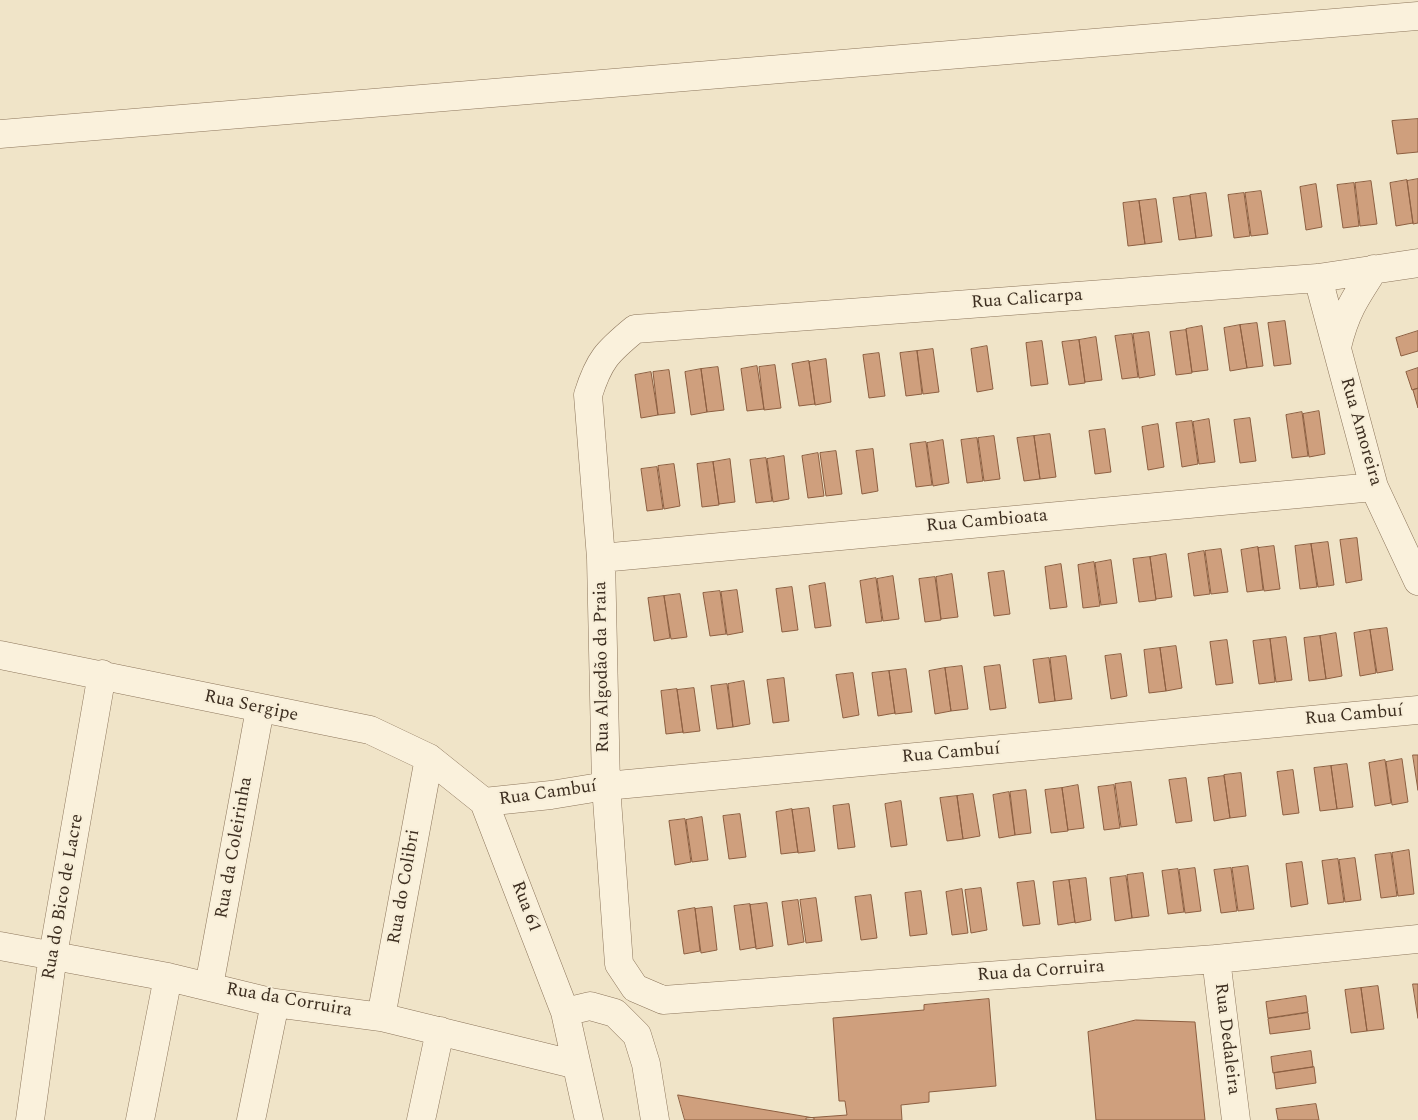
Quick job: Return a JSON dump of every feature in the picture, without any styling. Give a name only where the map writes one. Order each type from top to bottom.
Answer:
[{"type":"street","points":[[0,134],[1418,16]]},
{"type":"street","name":"Rua Calicarpa","points":[[635,329],[1318,278],[1418,263]]},
{"type":"street","points":[[1337,349],[1343,321],[1350,305],[1374,269]]},
{"type":"street","name":"Rua Amoreira","points":[[1318,278],[1374,487],[1418,581]]},
{"type":"street","name":"Rua Algodão da Praia","points":[[635,329],[609,350],[596,371],[588,395],[600,558],[606,786],[619,964],[635,988],[663,1000]]},
{"type":"street","name":"Rua Cambioata","points":[[600,558],[1374,487]]},
{"type":"street","name":"Rua Sergipe","points":[[0,655],[102,674],[260,709],[370,730],[429,758],[484,802]]},
{"type":"street","name":"Rua do Bico de Lacre","points":[[30,1120],[53,955],[102,674]]},
{"type":"street","name":"Rua da Coleirinha","points":[[209,986],[260,709]]},
{"type":"street","name":"Rua Cambuí","points":[[484,802],[551,795],[606,786],[1418,710]]},
{"type":"street","name":"Rua do Colibri","points":[[381,1017],[429,758]]},
{"type":"street","name":"Rua 61","points":[[484,802],[565,1012],[589,1120]]},
{"type":"street","name":"Rua da Corruira","points":[[663,1000],[1216,959],[1418,939]]},
{"type":"street","name":"Rua da Corruira","points":[[0,946],[168,977],[275,1003],[381,1017],[577,1066]]},
{"type":"street","name":"Rua Dedaleira","points":[[1216,959],[1236,1120]]},
{"type":"street","points":[[140,1120],[168,977]]},
{"type":"street","points":[[251,1120],[275,1003]]},
{"type":"street","points":[[565,1012],[590,1006],[615,1013],[637,1035],[646,1064],[655,1120]]},
{"type":"street","points":[[421,1120],[440,1031]]},
{"type":"building","points":[[1418,119],[1418,152],[1397,154],[1392,121]]},
{"type":"building","points":[[1418,179],[1418,223],[1413,224],[1407,181]]},
{"type":"building","points":[[1407,180],[1413,223],[1396,226],[1390,183]]},
{"type":"building","points":[[1371,181],[1377,224],[1360,226],[1355,183]]},
{"type":"building","points":[[1354,183],[1359,226],[1343,228],[1337,185]]},
{"type":"building","points":[[1316,184],[1322,227],[1306,230],[1300,187]]},
{"type":"building","points":[[1261,191],[1268,234],[1251,236],[1245,193]]},
{"type":"building","points":[[1206,193],[1212,236],[1196,238],[1190,195]]},
{"type":"building","points":[[1244,193],[1250,236],[1234,238],[1228,195]]},
{"type":"building","points":[[1190,196],[1196,238],[1179,240],[1173,198]]},
{"type":"building","points":[[1156,199],[1162,242],[1145,244],[1139,201]]},
{"type":"building","points":[[1139,201],[1145,244],[1128,246],[1123,203]]},
{"type":"building","points":[[1285,321],[1291,364],[1274,366],[1268,323]]},
{"type":"building","points":[[1257,323],[1263,366],[1247,368],[1240,325]]},
{"type":"building","points":[[1240,325],[1247,368],[1230,371],[1224,328]]},
{"type":"building","points":[[1202,326],[1208,370],[1192,372],[1186,329]]},
{"type":"building","points":[[1186,330],[1192,373],[1176,375],[1170,332]]},
{"type":"building","points":[[1418,331],[1418,351],[1401,356],[1396,338]]},
{"type":"building","points":[[1149,332],[1155,375],[1139,378],[1133,334]]},
{"type":"building","points":[[1132,334],[1138,377],[1122,379],[1115,336]]},
{"type":"building","points":[[1096,337],[1102,380],[1085,382],[1079,340]]},
{"type":"building","points":[[1079,340],[1085,383],[1069,385],[1062,342]]},
{"type":"building","points":[[1042,341],[1048,384],[1031,386],[1026,343]]},
{"type":"building","points":[[987,346],[993,389],[977,392],[971,349]]},
{"type":"building","points":[[933,349],[939,392],[923,394],[917,351]]},
{"type":"building","points":[[917,351],[922,394],[906,396],[900,353]]},
{"type":"building","points":[[879,353],[885,396],[869,398],[863,355]]},
{"type":"building","points":[[826,359],[831,402],[815,405],[809,362]]},
{"type":"building","points":[[809,361],[815,404],[799,406],[792,364]]},
{"type":"building","points":[[775,365],[781,408],[764,410],[759,367]]},
{"type":"building","points":[[757,366],[764,409],[747,411],[741,369]]},
{"type":"building","points":[[718,367],[724,410],[707,412],[701,369]]},
{"type":"building","points":[[1418,368],[1418,388],[1412,390],[1406,372]]},
{"type":"building","points":[[701,369],[707,412],[691,415],[685,372]]},
{"type":"building","points":[[669,370],[675,413],[658,415],[653,372]]},
{"type":"building","points":[[651,372],[658,415],[641,418],[635,375]]},
{"type":"building","points":[[1418,389],[1418,408],[1413,390]]},
{"type":"building","points":[[1319,411],[1325,454],[1309,457],[1303,414]]},
{"type":"building","points":[[1302,412],[1308,456],[1292,458],[1286,415]]},
{"type":"building","points":[[1250,418],[1256,461],[1240,463],[1234,420]]},
{"type":"building","points":[[1209,419],[1215,462],[1199,464],[1193,422]]},
{"type":"building","points":[[1192,421],[1198,464],[1182,467],[1176,423]]},
{"type":"building","points":[[1158,424],[1164,467],[1148,470],[1142,427]]},
{"type":"building","points":[[1105,429],[1111,472],[1095,474],[1089,431]]},
{"type":"building","points":[[1050,434],[1056,477],[1040,479],[1034,436]]},
{"type":"building","points":[[994,436],[1000,479],[984,481],[978,438]]},
{"type":"building","points":[[1034,436],[1040,479],[1024,481],[1017,438]]},
{"type":"building","points":[[977,438],[983,481],[967,483],[961,440]]},
{"type":"building","points":[[943,440],[949,483],[933,486],[927,443]]},
{"type":"building","points":[[926,442],[932,485],[916,487],[910,444]]},
{"type":"building","points":[[873,449],[878,491],[862,494],[856,451]]},
{"type":"building","points":[[836,451],[842,494],[826,496],[820,453]]},
{"type":"building","points":[[818,453],[824,496],[808,498],[802,456]]},
{"type":"building","points":[[784,456],[789,499],[773,502],[767,459]]},
{"type":"building","points":[[766,458],[772,501],[756,503],[750,460]]},
{"type":"building","points":[[730,459],[735,502],[719,504],[713,462]]},
{"type":"building","points":[[713,462],[719,505],[702,507],[697,464]]},
{"type":"building","points":[[674,464],[680,506],[664,509],[658,466]]},
{"type":"building","points":[[657,467],[663,509],[647,511],[641,469]]},
{"type":"building","points":[[1357,538],[1362,580],[1346,583],[1340,540]]},
{"type":"building","points":[[1328,542],[1334,585],[1318,587],[1311,544]]},
{"type":"building","points":[[1311,544],[1317,587],[1300,589],[1295,546]]},
{"type":"building","points":[[1274,546],[1280,589],[1264,591],[1258,548]]},
{"type":"building","points":[[1258,547],[1263,590],[1247,592],[1241,550]]},
{"type":"building","points":[[1221,549],[1228,592],[1211,594],[1205,551]]},
{"type":"building","points":[[1204,551],[1210,594],[1194,596],[1188,554]]},
{"type":"building","points":[[1166,554],[1172,597],[1156,599],[1150,557]]},
{"type":"building","points":[[1150,557],[1156,600],[1139,602],[1133,559]]},
{"type":"building","points":[[1111,560],[1117,603],[1101,605],[1095,563]]},
{"type":"building","points":[[1094,562],[1100,606],[1083,608],[1078,565]]},
{"type":"building","points":[[1061,564],[1067,607],[1050,609],[1045,567]]},
{"type":"building","points":[[1004,571],[1010,614],[994,616],[988,573]]},
{"type":"building","points":[[952,574],[958,617],[941,619],[936,577]]},
{"type":"building","points":[[893,576],[899,619],[883,621],[877,579]]},
{"type":"building","points":[[935,577],[941,620],[925,622],[919,579]]},
{"type":"building","points":[[876,578],[882,621],[866,623],[860,581]]},
{"type":"building","points":[[825,583],[831,626],[815,628],[809,586]]},
{"type":"building","points":[[792,587],[798,630],[782,632],[776,589]]},
{"type":"building","points":[[737,590],[743,632],[727,635],[721,592]]},
{"type":"building","points":[[720,591],[726,634],[710,636],[703,593]]},
{"type":"building","points":[[680,594],[687,637],[671,639],[664,596]]},
{"type":"building","points":[[664,596],[670,638],[654,641],[648,598]]},
{"type":"building","points":[[1387,628],[1393,670],[1377,673],[1370,630]]},
{"type":"building","points":[[1370,630],[1376,673],[1360,676],[1354,633]]},
{"type":"building","points":[[1336,633],[1342,676],[1326,679],[1320,636]]},
{"type":"building","points":[[1320,636],[1326,679],[1309,681],[1304,638]]},
{"type":"building","points":[[1286,637],[1292,680],[1276,682],[1270,639]]},
{"type":"building","points":[[1270,639],[1275,682],[1259,684],[1253,641]]},
{"type":"building","points":[[1227,640],[1233,683],[1216,685],[1210,642]]},
{"type":"building","points":[[1176,646],[1182,688],[1166,691],[1160,648]]},
{"type":"building","points":[[1160,648],[1166,691],[1149,693],[1144,650]]},
{"type":"building","points":[[1121,654],[1127,696],[1111,699],[1105,656]]},
{"type":"building","points":[[1066,656],[1072,699],[1055,701],[1050,658]]},
{"type":"building","points":[[1049,658],[1055,701],[1039,703],[1033,660]]},
{"type":"building","points":[[1000,665],[1006,708],[990,710],[984,667]]},
{"type":"building","points":[[962,666],[968,709],[951,711],[945,668]]},
{"type":"building","points":[[945,668],[951,711],[935,714],[929,671]]},
{"type":"building","points":[[906,669],[912,712],[895,714],[889,671]]},
{"type":"building","points":[[889,671],[895,713],[878,716],[872,673]]},
{"type":"building","points":[[853,673],[859,715],[843,718],[836,675]]},
{"type":"building","points":[[784,678],[789,721],[773,723],[767,680]]},
{"type":"building","points":[[744,681],[750,724],[733,727],[728,684]]},
{"type":"building","points":[[727,684],[733,727],[717,729],[711,686]]},
{"type":"building","points":[[694,688],[700,731],[683,733],[677,690]]},
{"type":"building","points":[[677,689],[683,732],[666,734],[661,691]]},
{"type":"building","points":[[1413,755],[1418,755],[1418,790]]},
{"type":"building","points":[[1402,759],[1408,802],[1392,805],[1386,762]]},
{"type":"building","points":[[1385,760],[1391,803],[1375,806],[1369,763]]},
{"type":"building","points":[[1347,764],[1353,807],[1337,809],[1331,766]]},
{"type":"building","points":[[1331,766],[1337,809],[1320,811],[1314,768]]},
{"type":"building","points":[[1293,770],[1299,813],[1283,815],[1277,772]]},
{"type":"building","points":[[1241,773],[1246,816],[1230,818],[1224,775]]},
{"type":"building","points":[[1224,776],[1230,818],[1214,821],[1208,778]]},
{"type":"building","points":[[1186,778],[1192,821],[1176,823],[1169,780]]},
{"type":"building","points":[[1131,782],[1137,825],[1121,827],[1115,784]]},
{"type":"building","points":[[1078,785],[1084,828],[1068,830],[1062,788]]},
{"type":"building","points":[[1114,785],[1120,828],[1104,830],[1098,787]]},
{"type":"building","points":[[1062,788],[1068,831],[1051,833],[1045,790]]},
{"type":"building","points":[[1026,790],[1031,833],[1015,835],[1010,792]]},
{"type":"building","points":[[1009,792],[1015,835],[999,838],[993,795]]},
{"type":"building","points":[[973,794],[980,836],[963,839],[957,796]]},
{"type":"building","points":[[957,796],[963,839],[947,841],[940,798]]},
{"type":"building","points":[[901,801],[907,845],[891,847],[885,804]]},
{"type":"building","points":[[849,804],[855,847],[838,849],[833,806]]},
{"type":"building","points":[[809,808],[815,851],[798,853],[792,810]]},
{"type":"building","points":[[792,809],[798,852],[781,854],[776,812]]},
{"type":"building","points":[[740,814],[746,857],[729,859],[723,816]]},
{"type":"building","points":[[702,817],[708,860],[692,862],[686,820]]},
{"type":"building","points":[[685,819],[691,862],[675,865],[669,821]]},
{"type":"building","points":[[1409,850],[1414,894],[1398,896],[1392,853]]},
{"type":"building","points":[[1391,853],[1397,896],[1381,898],[1375,855]]},
{"type":"building","points":[[1355,858],[1361,900],[1345,902],[1339,860]]},
{"type":"building","points":[[1338,859],[1344,902],[1328,904],[1322,861]]},
{"type":"building","points":[[1302,862],[1308,904],[1291,907],[1286,864]]},
{"type":"building","points":[[1248,866],[1254,909],[1238,911],[1232,868]]},
{"type":"building","points":[[1195,868],[1201,911],[1185,913],[1179,870]]},
{"type":"building","points":[[1231,868],[1237,911],[1221,913],[1214,870]]},
{"type":"building","points":[[1178,869],[1184,912],[1168,914],[1162,871]]},
{"type":"building","points":[[1143,873],[1149,916],[1132,918],[1127,875]]},
{"type":"building","points":[[1126,876],[1132,918],[1115,921],[1110,878]]},
{"type":"building","points":[[1086,878],[1091,920],[1075,923],[1069,880]]},
{"type":"building","points":[[1069,880],[1075,922],[1058,925],[1053,882]]},
{"type":"building","points":[[1034,881],[1040,924],[1023,926],[1017,883]]},
{"type":"building","points":[[981,888],[987,930],[971,933],[965,890]]},
{"type":"building","points":[[962,889],[968,933],[952,935],[946,892]]},
{"type":"building","points":[[921,891],[927,934],[910,936],[905,893]]},
{"type":"building","points":[[871,895],[877,938],[861,940],[855,897]]},
{"type":"building","points":[[816,898],[822,941],[806,943],[800,900]]},
{"type":"building","points":[[798,900],[804,942],[788,945],[782,902]]},
{"type":"building","points":[[767,903],[773,946],[756,949],[750,905]]},
{"type":"building","points":[[750,904],[756,947],[740,950],[734,906]]},
{"type":"building","points":[[712,907],[717,950],[701,953],[695,909]]},
{"type":"building","points":[[695,908],[700,951],[684,954],[678,911]]},
{"type":"building","points":[[1413,984],[1418,984],[1418,1018]]},
{"type":"building","points":[[1378,986],[1384,1029],[1367,1031],[1361,988]]},
{"type":"building","points":[[1361,988],[1367,1031],[1351,1033],[1345,990]]},
{"type":"building","points":[[1306,996],[1308,1012],[1268,1018],[1266,1002]]},
{"type":"building","points":[[989,999],[996,1086],[929,1092],[929,1102],[901,1105],[902,1120],[806,1120],[806,1118],[847,1115],[845,1101],[839,1101],[833,1018],[924,1010],[924,1005]]},
{"type":"building","points":[[1308,1013],[1310,1029],[1270,1034],[1268,1019]]},
{"type":"building","points":[[1136,1020],[1195,1022],[1205,1120],[1096,1120],[1088,1032]]},
{"type":"building","points":[[1311,1051],[1313,1067],[1273,1073],[1271,1057]]},
{"type":"building","points":[[1314,1067],[1316,1083],[1276,1089],[1274,1073]]},
{"type":"building","points":[[678,1095],[814,1118],[814,1120],[685,1120]]},
{"type":"building","points":[[1316,1104],[1319,1120],[1278,1120],[1276,1109]]}]
